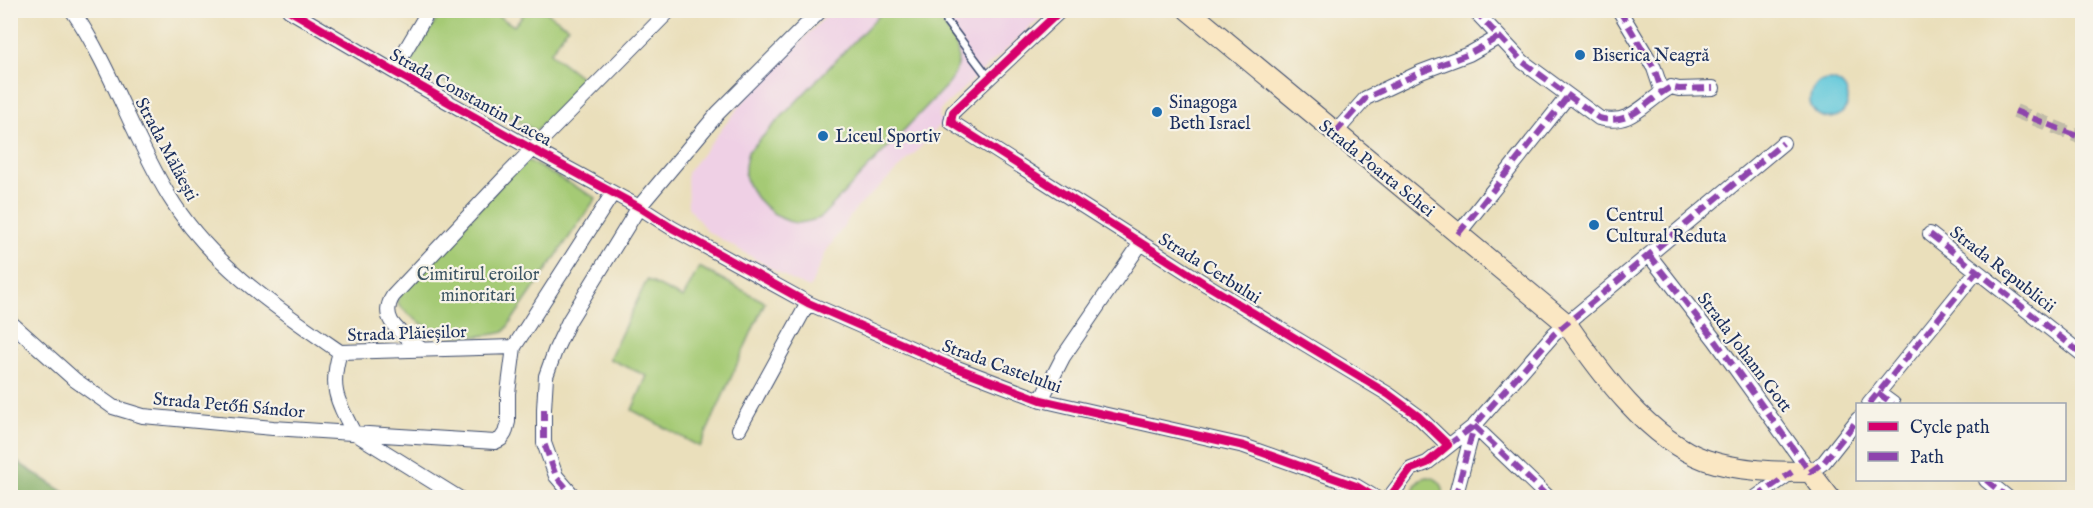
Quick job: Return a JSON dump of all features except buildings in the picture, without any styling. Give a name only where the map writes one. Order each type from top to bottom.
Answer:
[{"type":"street","name":"Strada Mălăești","points":[[72,10],[93,43],[135,133],[169,198],[197,234],[233,272],[296,322],[340,352]]},
{"type":"street","name":"Strada Constantin Lacea","points":[[290,10],[393,71],[638,209]]},
{"type":"street","points":[[393,71],[429,10]]},
{"type":"street","points":[[422,350],[390,320],[386,312],[388,304],[401,287],[532,149],[670,10]]},
{"type":"street","points":[[575,498],[556,476],[544,443],[546,376],[569,321],[638,209],[718,113],[821,10]]},
{"type":"street","points":[[989,78],[1061,10]]},
{"type":"street","name":"Strada Poarta Schei","points":[[1188,10],[1567,324],[1597,366],[1649,424],[1675,444],[1705,459],[1734,467],[1801,472]]},
{"type":"street","points":[[1474,10],[1523,62],[1599,118],[1611,121],[1624,119],[1671,87],[1678,89],[1713,88]]},
{"type":"street","points":[[1619,10],[1654,68],[1662,92]]},
{"type":"street","points":[[1335,133],[1366,98],[1421,72],[1469,54],[1499,38]]},
{"type":"street","name":"Strada Cerbului","points":[[989,78],[952,112],[951,122],[1141,243],[1388,394],[1444,438],[1448,445]]},
{"type":"street","points":[[1458,234],[1568,96]]},
{"type":"street","points":[[1389,498],[1412,469],[1427,463],[1474,426],[1554,334],[1783,143]]},
{"type":"street","points":[[354,433],[486,442],[501,439],[508,422],[508,393],[514,347],[613,193]]},
{"type":"street","name":"Strada Castelului","points":[[638,209],[808,303],[952,366],[1041,400],[1244,446],[1356,486],[1376,498]]},
{"type":"street","name":"Strada Republicii","points":[[1930,234],[2082,354]]},
{"type":"street","points":[[1041,400],[1063,357],[1141,243]]},
{"type":"street","name":"Strada Johann Gott","points":[[1649,255],[1715,340],[1801,472]]},
{"type":"street","points":[[1870,403],[1977,271]]},
{"type":"street","points":[[739,429],[764,379],[808,303]]},
{"type":"street","name":"Strada Petőfi Sándor","points":[[10,322],[75,380],[113,407],[143,416],[354,433],[459,498]]},
{"type":"street","name":"Strada Plăieșilor","points":[[354,433],[336,393],[334,372],[340,352],[514,347]]},
{"type":"street","points":[[1878,393],[1890,403]]},
{"type":"street","points":[[1755,498],[1824,462],[1856,420]]},
{"type":"street","points":[[1455,498],[1474,426]]},
{"type":"street","points":[[1474,426],[1549,498]]},
{"type":"street","points":[[1801,472],[1830,498]]},
{"type":"street","points":[[1987,481],[2008,498]]},
{"type":"lane","points":[[947,22],[989,78]]},
{"type":"shaded area","name":"Liceul Sportiv","points":[[831,11],[1048,11],[940,110],[939,118],[944,121],[916,152],[854,211],[825,253],[810,288],[795,282],[707,231],[688,207],[687,173],[754,88]]},
{"type":"green space","points":[[442,11],[490,11],[514,26],[526,11],[545,11],[568,27],[550,53],[586,81],[536,131],[409,64]]},
{"type":"green space","points":[[883,11],[931,11],[952,36],[956,45],[958,63],[954,73],[948,84],[820,218],[797,223],[781,218],[758,199],[748,183],[745,169],[748,152]]},
{"type":"green space","name":"Cimitirul eroilor minoritari","points":[[525,159],[596,198],[504,332],[474,336],[446,334],[434,330],[409,315],[398,304],[399,296]]},
{"type":"green space","points":[[699,267],[765,302],[700,447],[632,410],[647,376],[609,359],[647,280],[683,298]]},
{"type":"green space","points":[[11,458],[72,497],[11,497]]},
{"type":"green space","points":[[1426,477],[1440,482],[1443,497],[1414,497],[1416,485]]},
{"type":"water","points":[[1829,80],[1842,86],[1848,99],[1842,112],[1829,118],[1816,112],[1810,99],[1816,86]]},
{"type":"tunnel","points":[[2015,111],[2082,138]]},
{"type":"marked path","points":[[1474,10],[1523,62],[1599,118],[1611,120],[1629,116],[1671,87],[1679,89],[1713,88]]},
{"type":"marked path","points":[[1619,10],[1654,68],[1662,92]]},
{"type":"marked path","points":[[1335,133],[1366,98],[1421,72],[1469,54],[1499,37]]},
{"type":"marked path","points":[[1458,234],[1568,96]]},
{"type":"marked path","points":[[2015,111],[2082,138]]},
{"type":"marked path","points":[[1448,445],[1474,426],[1554,334],[1783,143]]},
{"type":"marked path","points":[[1930,234],[2082,354]]},
{"type":"marked path","points":[[1649,255],[1715,340],[1810,472],[1824,462],[1856,422]]},
{"type":"marked path","points":[[1870,403],[1977,271]]},
{"type":"marked path","points":[[1878,393],[1892,403]]},
{"type":"marked path","points":[[544,409],[544,443],[556,476],[575,498]]},
{"type":"marked path","points":[[1474,426],[1549,498]]},
{"type":"marked path","points":[[1455,498],[1474,426]]},
{"type":"marked path","points":[[1755,498],[1792,472]]},
{"type":"marked path","points":[[1987,481],[2008,498]]},
{"type":"cycle path","points":[[289,10],[393,71],[808,303],[952,366],[1041,400],[1244,446],[1356,486],[1376,498]]},
{"type":"cycle path","points":[[1061,10],[953,112],[951,122],[1207,285],[1388,394],[1418,416],[1448,445],[1427,463],[1411,469],[1389,498]]},
{"type":"place","name":"Biserica Neagră","points":[[1580,55]]},
{"type":"place","name":"Sinagoga Beth Israel","points":[[1157,112]]},
{"type":"place","name":"Liceul Sportiv","points":[[823,136]]},
{"type":"place","name":"Centrul Cultural Reduta","points":[[1594,225]]}]
